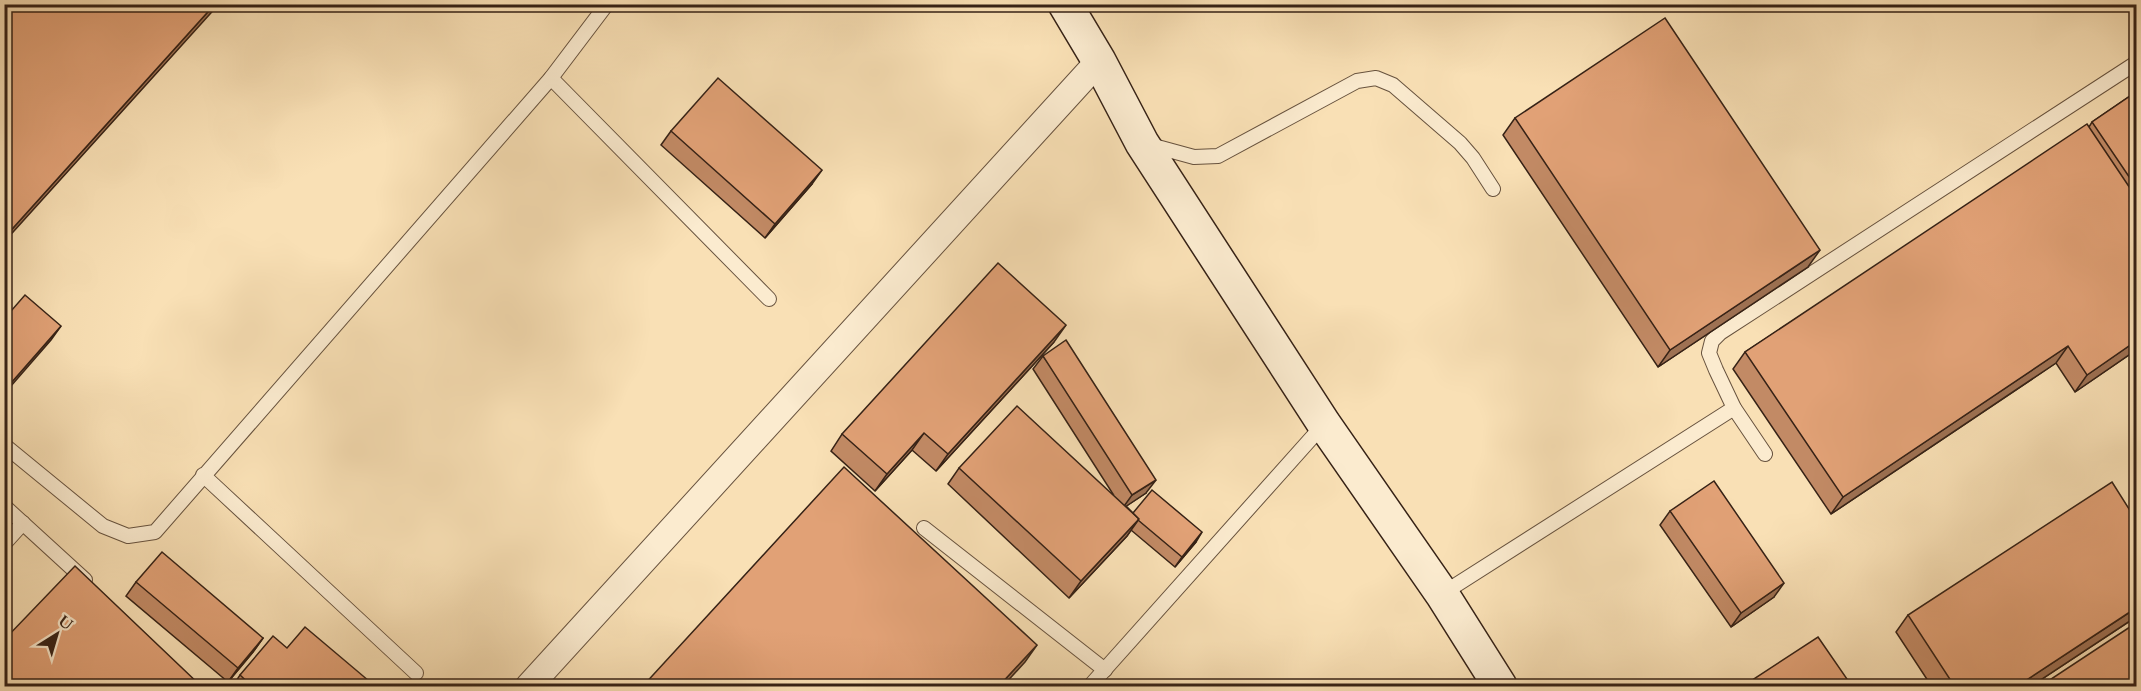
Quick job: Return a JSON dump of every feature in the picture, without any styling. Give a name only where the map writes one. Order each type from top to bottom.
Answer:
[{"type":"street","points":[[1065,4],[1099,61],[1142,143],[1324,424],[1442,594],[1500,687]]},
{"type":"street","points":[[529,687],[1099,61]]},
{"type":"lane","points":[[4,445],[103,526],[128,536],[155,532],[551,78],[607,4]]},
{"type":"lane","points":[[1765,454],[1734,408],[1709,353],[1712,340],[2136,63]]},
{"type":"lane","points":[[551,78],[769,298]]},
{"type":"lane","points":[[1142,143],[1194,157],[1218,156],[1357,81],[1376,78],[1393,85],[1460,143],[1473,158],[1493,189]]},
{"type":"lane","points":[[1442,594],[1734,408]]},
{"type":"lane","points":[[1090,687],[1324,424]]},
{"type":"lane","points":[[203,475],[416,673]]},
{"type":"lane","points":[[4,506],[91,585]]},
{"type":"lane","points":[[4,544],[23,523]]},
{"type":"lane","points":[[924,528],[1105,670]]},
{"type":"building","points":[[4,4],[215,4],[4,238]]},
{"type":"building","points":[[1665,18],[1820,250],[1670,350],[1515,118]]},
{"type":"building","points":[[718,78],[822,170],[775,224],[671,131]]},
{"type":"building","points":[[2136,92],[2136,187],[2092,122]]},
{"type":"building","points":[[2087,124],[2136,197],[2136,341],[2087,375],[2068,346],[1843,497],[1745,352]]},
{"type":"building","points":[[998,263],[1066,325],[948,454],[924,433],[887,474],[842,434]]},
{"type":"building","points":[[25,295],[61,326],[4,391],[4,319]]},
{"type":"building","points":[[1066,340],[1156,480],[1132,495],[1043,356]]},
{"type":"building","points":[[1017,406],[1139,519],[1081,581],[959,468]]},
{"type":"building","points":[[844,467],[1037,645],[998,687],[642,687]]},
{"type":"building","points":[[1714,481],[1784,583],[1741,613],[1670,511]]},
{"type":"building","points":[[2112,482],[2136,520],[2136,608],[2016,687],[1955,687],[1908,615]]},
{"type":"building","points":[[1152,490],[1202,532],[1182,557],[1138,520],[1133,513]]},
{"type":"building","points":[[162,552],[263,638],[238,668],[136,582]]},
{"type":"building","points":[[75,566],[202,687],[4,687],[4,640]]},
{"type":"building","points":[[2136,623],[2136,675],[2120,687],[2039,687]]},
{"type":"building","points":[[305,627],[369,681],[364,687],[253,687],[240,675],[273,636],[287,648]]},
{"type":"building","points":[[1818,637],[1847,679],[1836,687],[1743,686]]}]
